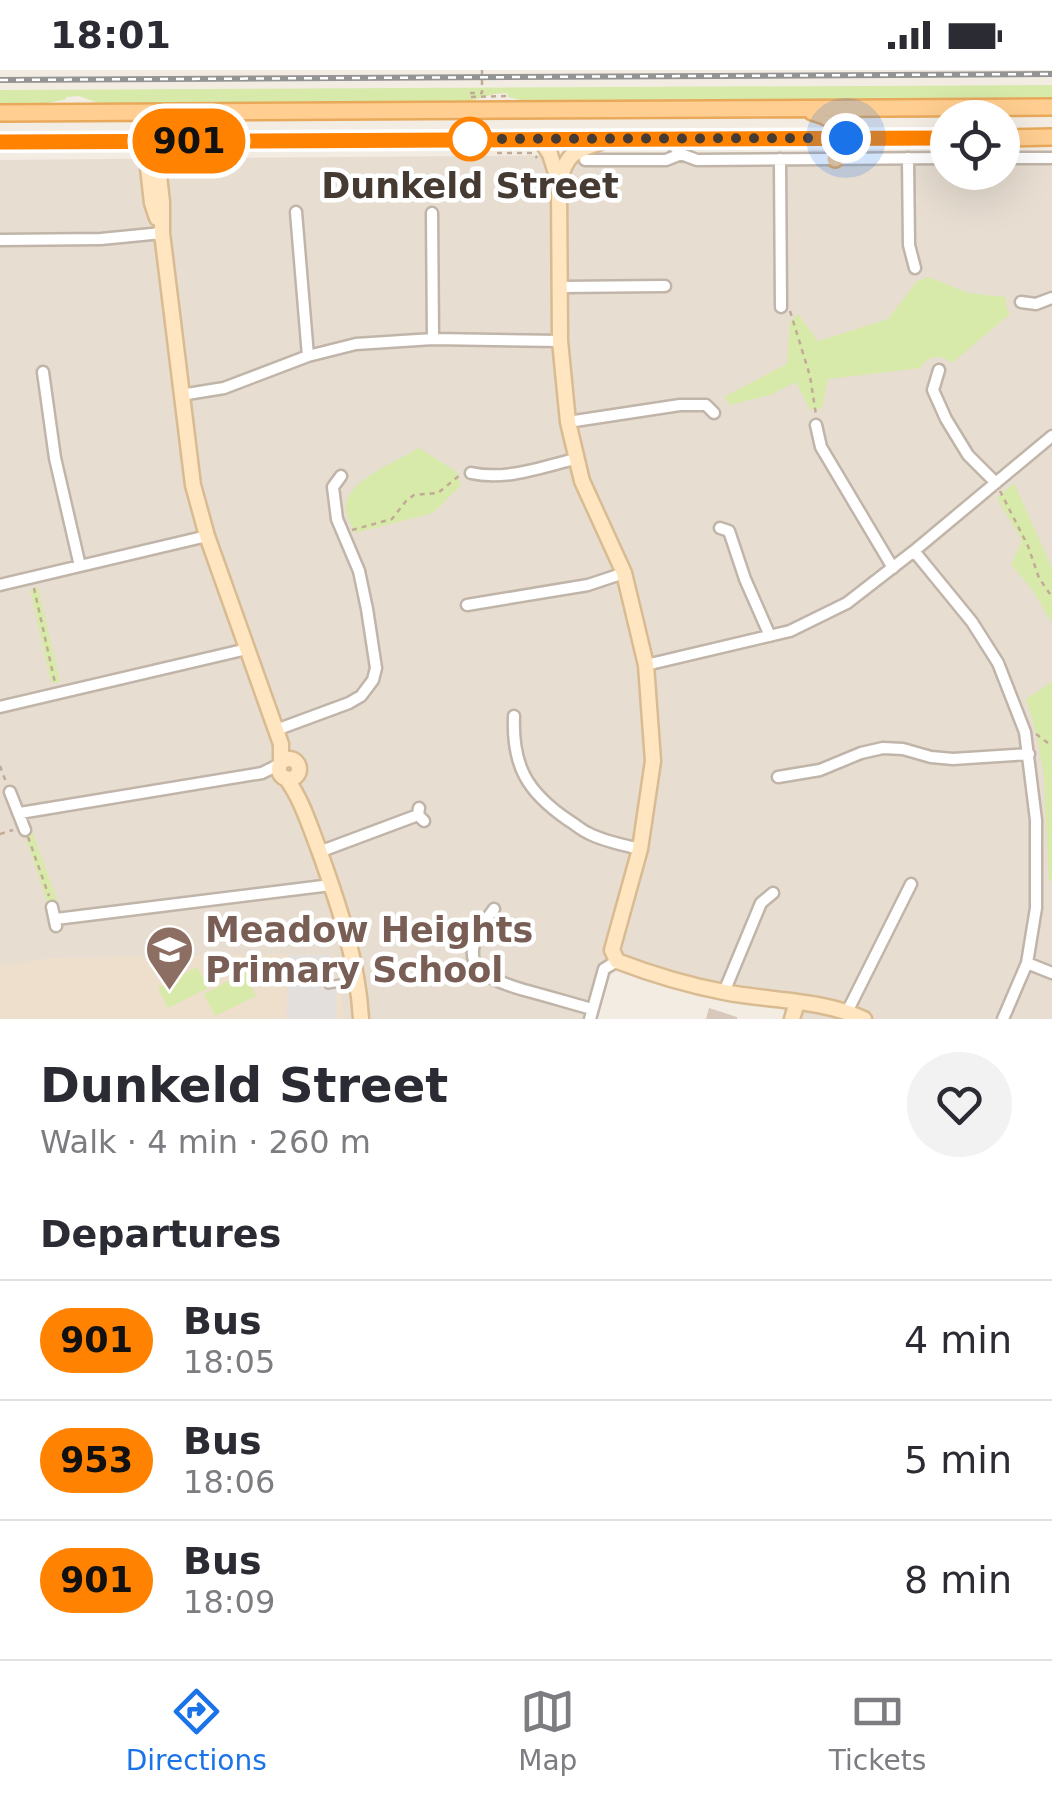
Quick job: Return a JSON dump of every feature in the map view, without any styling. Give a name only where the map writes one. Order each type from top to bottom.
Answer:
[{"type":"main road","points":[[0,113],[1052,107]]},
{"type":"main road","points":[[798,108],[831,118],[841,128],[846,138],[845,150],[835,159]]},
{"type":"main road","points":[[614,110],[608,121],[610,128],[638,140]]},
{"type":"main road","points":[[148,112],[150,141]]},
{"type":"main road","points":[[1020,138],[1052,137]]},
{"type":"main road","points":[[0,142],[930,138]]},
{"type":"street","points":[[540,139],[550,154],[559,184]]},
{"type":"street","points":[[668,139],[681,154],[697,160],[930,158]]},
{"type":"street","points":[[494,909],[474,941],[474,962],[480,972],[591,1014],[604,969],[614,956],[640,849],[652,762],[646,666],[624,573],[576,460],[560,341],[559,184],[571,155],[610,140]]},
{"type":"street","points":[[150,141],[158,171],[193,485],[287,769],[331,884],[356,980],[361,1019]]},
{"type":"street","points":[[150,141],[152,203],[162,233]]},
{"type":"street","points":[[158,171],[170,159],[185,153],[237,145],[241,141]]},
{"type":"street","points":[[585,160],[666,160],[681,154]]},
{"type":"street","points":[[908,158],[908,245],[915,268]]},
{"type":"street","points":[[1020,158],[1052,158]]},
{"type":"street","points":[[780,159],[781,302]]},
{"type":"street","points":[[296,212],[308,356]]},
{"type":"street","points":[[432,213],[433,339]]},
{"type":"street","points":[[0,240],[101,239],[162,233]]},
{"type":"street","points":[[560,287],[665,286]]},
{"type":"street","points":[[1022,302],[1036,304],[1052,298]]},
{"type":"street","points":[[181,395],[224,388],[308,356],[356,344],[433,339],[560,341]]},
{"type":"street","points":[[42,369],[54,458],[80,566]]},
{"type":"street","points":[[938,370],[933,390],[946,418],[968,455],[996,483]]},
{"type":"street","points":[[568,422],[680,405],[706,405],[714,413]]},
{"type":"street","points":[[816,426],[822,446],[893,568]]},
{"type":"street","points":[[646,666],[770,636],[815,620],[847,603],[1052,436]]},
{"type":"street","points":[[471,473],[506,475],[576,460]]},
{"type":"street","points":[[278,737],[349,703],[374,680],[376,668],[359,571],[337,519],[333,487],[341,476]]},
{"type":"street","points":[[720,528],[730,531],[744,579],[770,636]]},
{"type":"street","points":[[0,584],[207,536]]},
{"type":"street","points":[[914,551],[972,622],[998,663],[1025,732],[1036,820],[1036,908],[1027,963],[1003,1019]]},
{"type":"street","points":[[467,604],[588,585],[624,573]]},
{"type":"street","points":[[0,707],[247,649]]},
{"type":"street","points":[[514,716],[513,742],[530,788],[588,834],[640,849]]},
{"type":"street","points":[[778,776],[820,770],[883,748],[954,759],[1029,754]]},
{"type":"street","points":[[20,813],[287,769]]},
{"type":"street","points":[[10,792],[24,828]]},
{"type":"street","points":[[319,852],[421,815]]},
{"type":"street","points":[[55,917],[331,884]]},
{"type":"street","points":[[848,1012],[911,884]]},
{"type":"street","points":[[724,992],[761,904],[773,892]]},
{"type":"street","points":[[614,956],[672,980],[848,1012],[864,1019]]},
{"type":"street","points":[[1027,963],[1052,972]]},
{"type":"street","points":[[792,1019],[797,1002]]},
{"type":"lane","points":[[328,985],[356,980]]},
{"type":"path","points":[[482,70],[482,92],[470,92],[470,97],[506,96]]},
{"type":"path","points":[[781,302],[792,314],[810,376],[816,426]]},
{"type":"path","points":[[344,534],[392,519],[414,495],[438,493],[458,476],[471,473]]},
{"type":"path","points":[[996,483],[1028,546],[1039,578],[1052,596]]},
{"type":"path","points":[[32,577],[58,694]]},
{"type":"path","points":[[1025,732],[1041,736],[1051,744]]},
{"type":"path","points":[[0,766],[10,792]]},
{"type":"path","points":[[0,834],[24,828],[55,917]]},
{"type":"shaded area","points":[[1052,151],[1052,1019],[790,1019],[794,1004],[617,963],[606,970],[592,1019],[0,1019],[0,160],[930,152],[930,190],[1020,190],[1020,152]]},
{"type":"shaded area","name":"Meadow Heights Primary School","points":[[335,953],[345,1019],[0,1019],[0,966],[48,958]]},
{"type":"shaded area","points":[[331,954],[337,987],[335,1019],[287,1019],[288,955]]},
{"type":"green space","points":[[1052,85],[1052,99],[533,103],[508,97],[507,93],[467,102],[104,105],[79,96],[39,105],[0,105],[0,90]]},
{"type":"green space","points":[[929,277],[968,293],[1006,297],[1010,314],[952,363],[935,357],[920,368],[828,379],[822,408],[810,410],[796,382],[770,395],[730,405],[724,397],[787,364],[790,321],[798,314],[818,341],[888,319],[917,281]]},
{"type":"green space","points":[[419,448],[457,472],[461,485],[433,513],[355,533],[346,509],[353,490],[374,473]]},
{"type":"green space","points":[[1014,483],[1052,568],[1052,623],[1011,564],[1022,541],[997,498]]},
{"type":"green space","points":[[38,587],[60,682],[51,683],[30,590]]},
{"type":"green space","points":[[1052,682],[1052,882],[1044,777],[1026,699]]},
{"type":"green space","points":[[31,828],[57,900],[49,908],[23,830]]},
{"type":"green space","points":[[272,957],[274,970],[249,978],[245,974],[256,996],[215,1016],[204,994],[245,972],[234,974],[227,958]]},
{"type":"green space","points":[[197,967],[208,988],[168,1008],[158,988]]},
{"type":"building","points":[[709,1008],[737,1017],[737,1019],[706,1019]]},
{"type":"railway","points":[[0,80],[1052,74]]},
{"type":"bus line","name":"901","points":[[0,142],[930,138]]},
{"type":"place","name":"Dunkeld Street","points":[[470,139]]},
{"type":"place","name":"Meadow Heights Primary School","points":[[170,992]]},
{"type":"route","points":[[470,139],[846,138]]}]
